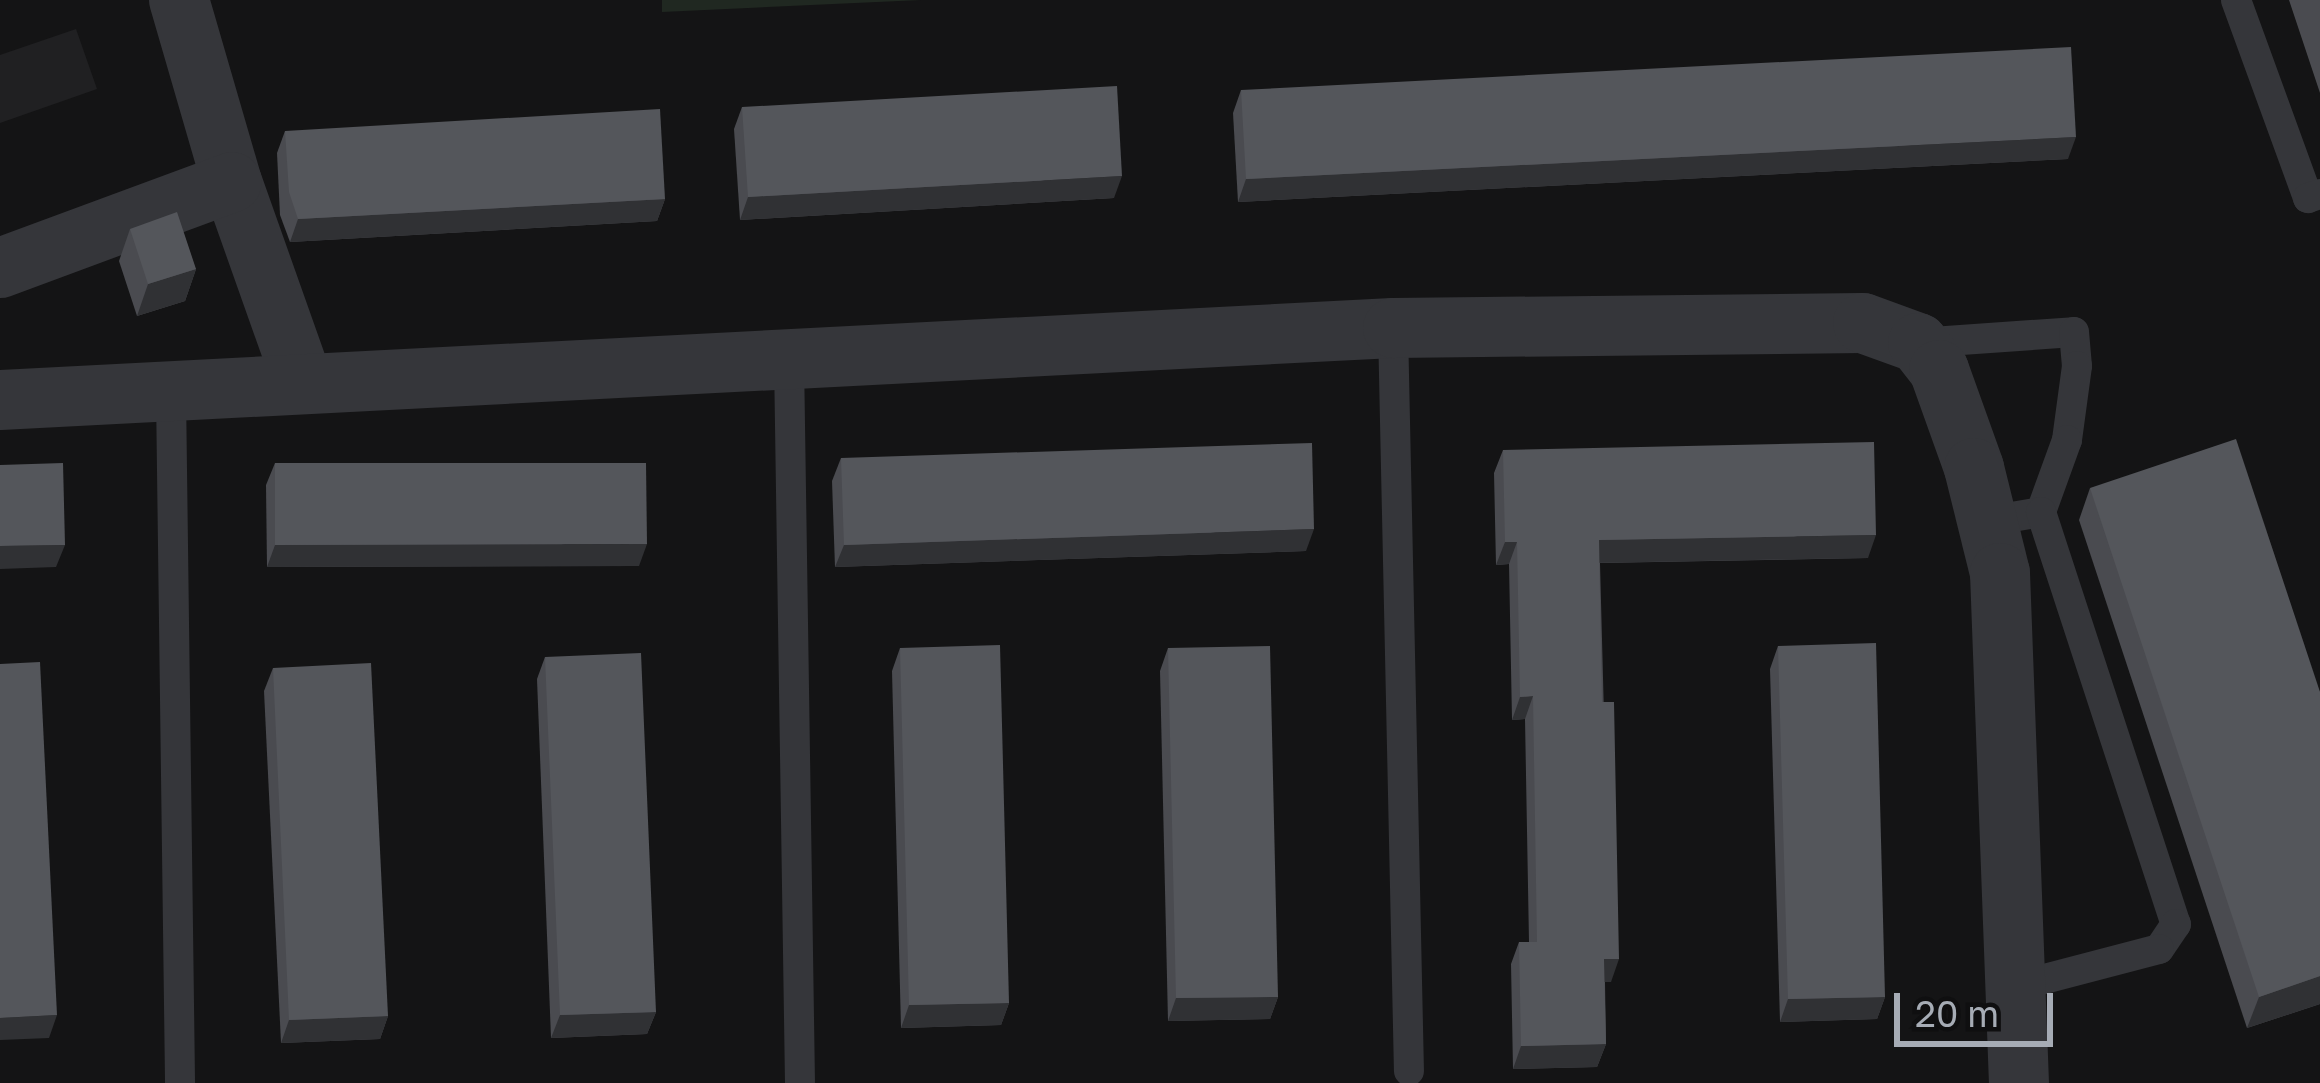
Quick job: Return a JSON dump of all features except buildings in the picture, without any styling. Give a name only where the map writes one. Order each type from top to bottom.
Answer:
[{"type":"street","points":[[179,0],[232,182],[303,382]]},
{"type":"street","points":[[0,268],[232,182]]},
{"type":"street","points":[[0,400],[1393,328],[1863,323],[1918,343],[1940,370],[2014,517],[2000,573],[2019,1083]]},
{"type":"lane","points":[[2236,0],[2308,198],[2320,194]]},
{"type":"lane","points":[[1393,328],[1409,1071]]},
{"type":"lane","points":[[1918,343],[2074,332],[2077,366],[2067,440],[2014,517],[2176,924],[2159,949],[2014,986]]},
{"type":"lane","points":[[789,359],[800,1082]]},
{"type":"lane","points":[[171,393],[180,1083]]},
{"type":"shaded area","points":[[662,0],[921,0],[662,12]]},
{"type":"shaded area","points":[[76,29],[97,89],[0,123],[0,55]]}]
